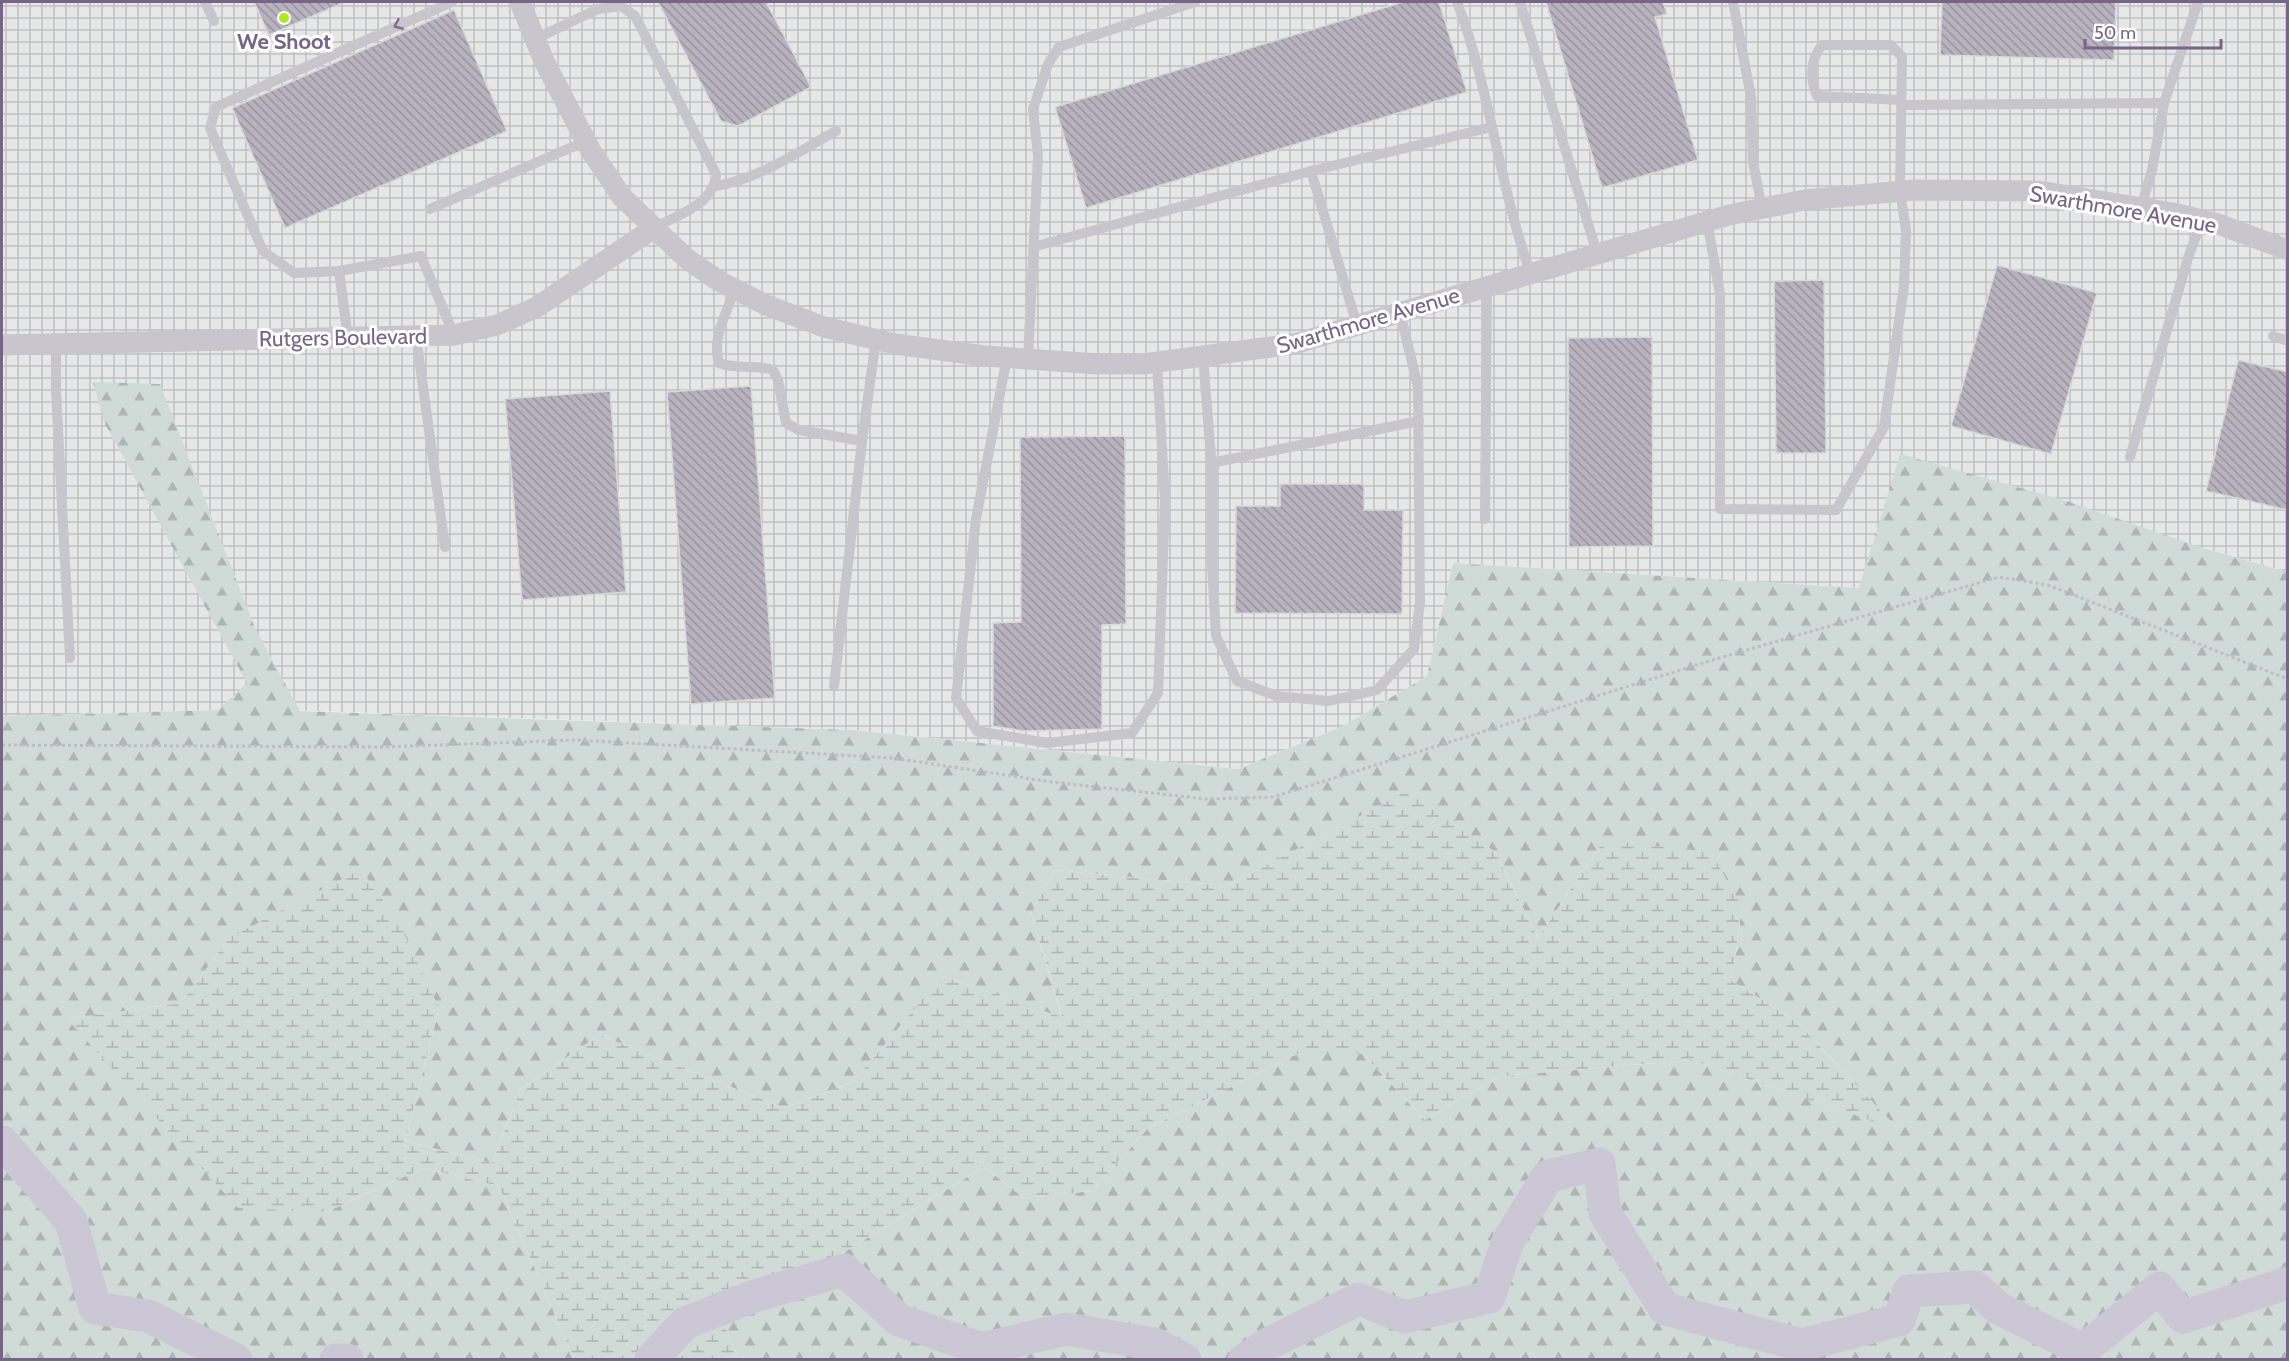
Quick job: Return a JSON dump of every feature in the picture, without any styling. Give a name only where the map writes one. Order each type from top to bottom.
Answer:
[{"type":"street","name":"Swarthmore Avenue","points":[[520,2],[535,39],[586,141],[622,197],[654,228],[687,259],[766,305],[824,327],[876,339],[1017,358],[1098,364],[1157,363],[1294,344],[1707,221],[1804,200],[1900,191],[2038,191],[2202,220],[2288,250]]},
{"type":"street","name":"Rutgers Boulevard","points":[[2,345],[454,334],[497,325],[537,307],[654,228]]},
{"type":"lane","points":[[205,2],[214,21]]},
{"type":"lane","points":[[452,2],[216,107],[210,128],[263,251],[294,273],[339,271],[421,256],[454,334]]},
{"type":"lane","points":[[1157,363],[1165,500],[1158,693],[1132,733],[1047,744],[977,731],[956,698],[976,519],[1017,358],[1033,247],[1038,156],[1033,109],[1048,64],[1059,47],[1195,2]]},
{"type":"lane","points":[[1457,2],[1492,127],[1515,231],[1530,272]]},
{"type":"lane","points":[[1520,2],[1597,253]]},
{"type":"lane","points":[[1733,2],[1751,97],[1753,162],[1762,208]]},
{"type":"lane","points":[[2141,208],[2152,170],[2164,103],[2198,2]]},
{"type":"lane","points":[[535,39],[598,9],[621,6],[635,16],[717,174],[716,186],[707,200],[654,228]]},
{"type":"lane","points":[[1707,221],[1720,294],[1720,509],[1836,510],[1884,427],[1904,286],[1906,230],[1900,191],[1901,103],[1902,57],[1892,45],[1822,45],[1813,56],[1812,85],[1817,96],[1901,103],[2164,103]]},
{"type":"lane","points":[[1033,247],[1311,171],[1492,127]]},
{"type":"lane","points":[[716,186],[737,182],[759,173],[836,131]]},
{"type":"lane","points":[[430,209],[586,141]]},
{"type":"lane","points":[[1311,171],[1358,325]]},
{"type":"lane","points":[[2130,457],[2187,258],[2202,220]]},
{"type":"lane","points":[[339,271],[348,338]]},
{"type":"lane","points":[[1485,519],[1487,286]]},
{"type":"lane","points":[[735,289],[717,340],[715,352],[719,363],[730,368],[763,367],[773,370],[778,380],[786,423],[799,430],[862,441]]},
{"type":"lane","points":[[1203,356],[1211,464],[1215,636],[1237,681],[1276,696],[1329,701],[1377,690],[1414,649],[1420,603],[1419,387],[1400,312]]},
{"type":"lane","points":[[416,336],[445,547]]},
{"type":"lane","points":[[2273,336],[2288,341]]},
{"type":"lane","points":[[834,686],[876,339]]},
{"type":"lane","points":[[56,344],[70,658]]},
{"type":"lane","points":[[1211,464],[1419,421]]},
{"type":"shaded area","points":[[2,2],[2287,2],[2287,572],[2200,547],[1859,588],[1453,563],[1427,676],[1343,726],[1238,769],[852,730],[258,709],[2,716]]},
{"type":"green space","points":[[93,382],[160,384],[255,628],[300,711],[852,730],[1238,769],[1343,726],[1427,676],[1453,563],[1859,588],[1900,454],[2063,500],[2200,547],[2287,572],[2287,1359],[739,1359],[724,1325],[984,1167],[1024,1198],[1092,1191],[1148,1128],[1297,1054],[1363,1054],[1425,1120],[1500,1076],[1692,1060],[1898,1129],[1796,1021],[1732,981],[1742,906],[1604,840],[1538,938],[1495,852],[1407,792],[1227,886],[1055,870],[1031,913],[1062,1018],[943,976],[853,1082],[784,1108],[599,1035],[521,1089],[492,1163],[405,1141],[439,1008],[229,938],[181,1003],[68,1019],[326,1212],[424,1168],[499,1186],[574,1359],[2,1359],[2,716],[218,710],[247,683],[104,422]]},
{"type":"green space","points":[[1407,791],[1495,852],[1538,938],[1604,840],[1711,852],[1742,906],[1732,981],[1796,1021],[1899,1130],[1692,1060],[1500,1076],[1425,1120],[1363,1054],[1297,1054],[1148,1128],[1092,1191],[1024,1198],[984,1167],[724,1325],[739,1359],[574,1359],[499,1186],[424,1168],[326,1212],[238,1208],[67,1019],[181,1003],[229,938],[361,869],[400,925],[439,1008],[405,1141],[492,1163],[521,1089],[599,1035],[784,1108],[853,1082],[942,976],[1062,1017],[1031,913],[1055,870],[1227,886]]},
{"type":"building","name":"We Shoot","points":[[254,2],[345,2],[269,35]]},
{"type":"building","points":[[658,2],[766,2],[811,87],[738,126],[721,121]]},
{"type":"building","points":[[1403,2],[1439,2],[1467,92],[1086,208],[1055,107]]},
{"type":"building","points":[[1546,2],[1663,2],[1667,14],[1655,17],[1698,160],[1602,188]]},
{"type":"building","points":[[1942,2],[2116,2],[2114,60],[1940,55]]},
{"type":"building","points":[[454,10],[507,131],[285,228],[232,108]]},
{"type":"building","points":[[1997,265],[2097,293],[2051,454],[1951,426]]},
{"type":"building","points":[[1824,280],[1826,453],[1776,453],[1774,281]]},
{"type":"building","points":[[1652,337],[1653,546],[1569,547],[1568,338]]},
{"type":"building","points":[[2238,360],[2288,372],[2288,510],[2206,491]]},
{"type":"building","points":[[751,386],[775,698],[691,704],[667,392]]},
{"type":"building","points":[[610,391],[626,592],[522,600],[505,399]]},
{"type":"building","points":[[1125,436],[1126,624],[1102,625],[1102,729],[1024,731],[993,726],[993,623],[1021,622],[1020,437]]},
{"type":"building","points":[[1280,484],[1364,484],[1364,510],[1403,510],[1402,614],[1235,613],[1236,506],[1280,506]]},
{"type":"waterway","points":[[2,1142],[71,1221],[95,1308],[148,1316],[236,1360]]},
{"type":"waterway","points":[[1244,1360],[1268,1344],[1359,1299],[1405,1317],[1489,1297],[1508,1241],[1548,1176],[1599,1164],[1605,1213],[1665,1309],[1802,1345],[1899,1320],[1909,1291],[1975,1287],[1998,1308],[2083,1350],[2159,1288],[2183,1317],[2288,1283]]},
{"type":"waterway","points":[[651,1360],[685,1323],[754,1296],[844,1270],[899,1320],[982,1349],[1066,1329],[1154,1344],[1185,1360]]},
{"type":"waterway","points":[[336,1360],[347,1360]]},
{"type":"place","name":"We Shoot","points":[[284,18]]}]
